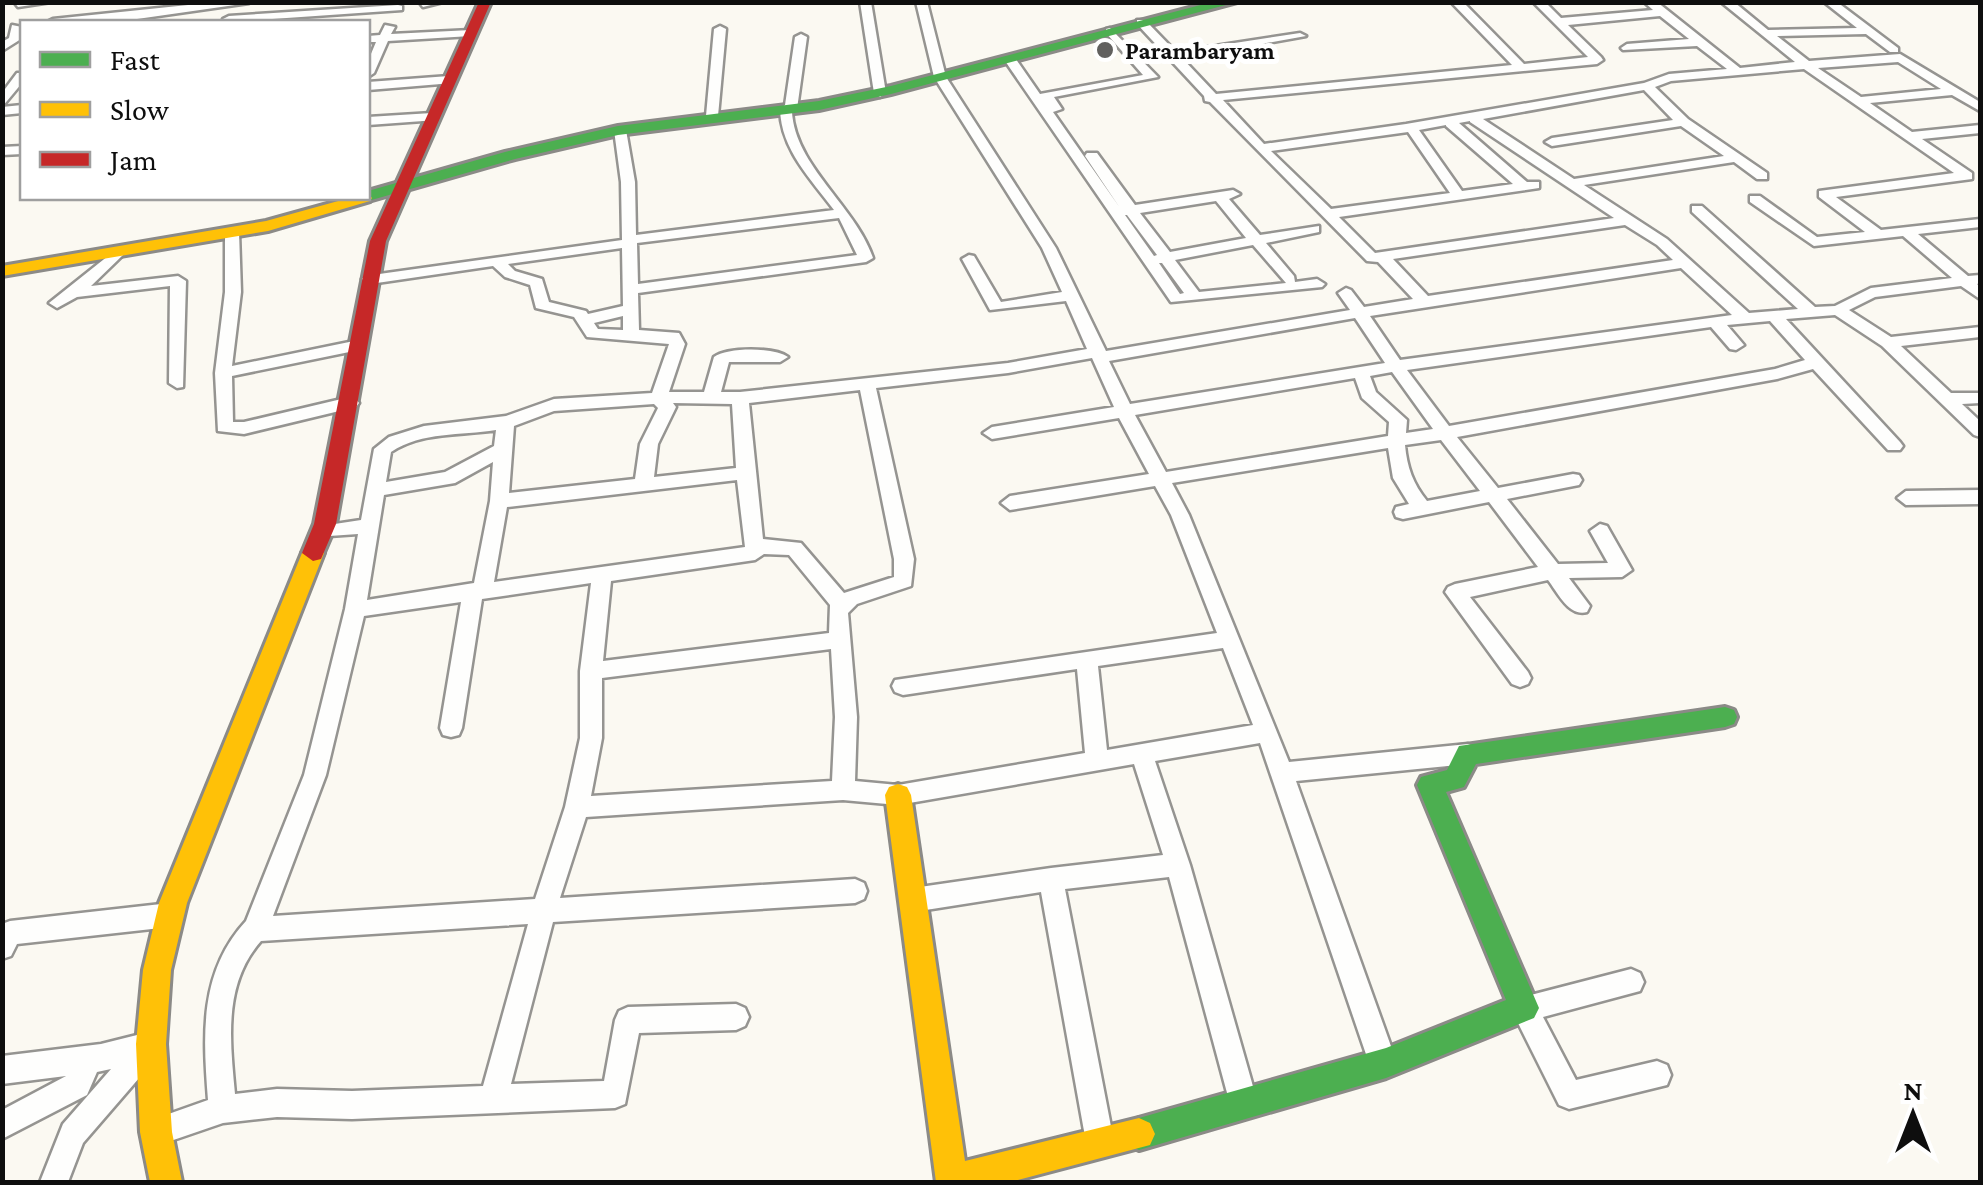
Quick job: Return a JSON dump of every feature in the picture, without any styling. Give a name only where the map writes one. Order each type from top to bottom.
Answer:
[{"type":"street","points":[[16,6],[46,2]]},
{"type":"street","points":[[84,19],[102,2]]},
{"type":"street","points":[[424,4],[438,2]]},
{"type":"street","points":[[166,1182],[156,1132],[150,1044],[157,970],[170,915],[322,532],[350,403],[378,240],[485,2]]},
{"type":"street","points":[[865,2],[880,93]]},
{"type":"street","points":[[921,2],[940,76],[1049,248],[1124,412],[1162,481],[1267,732],[1383,1063]]},
{"type":"street","points":[[370,196],[523,151],[620,130],[880,93],[1141,22],[1231,2]]},
{"type":"street","points":[[1456,2],[1522,68]]},
{"type":"street","points":[[1209,98],[1597,60],[1538,2]]},
{"type":"street","points":[[1649,2],[1738,72]]},
{"type":"street","points":[[1726,2],[1806,65],[1974,174]]},
{"type":"street","points":[[1829,2],[1894,50]]},
{"type":"street","points":[[74,20],[112,20],[175,7],[245,3]]},
{"type":"street","points":[[202,20],[245,3]]},
{"type":"street","points":[[260,20],[331,18],[399,5]]},
{"type":"street","points":[[370,69],[399,5]]},
{"type":"street","points":[[1559,22],[1662,12]]},
{"type":"street","points":[[1141,22],[1209,98],[1372,258],[1628,220]]},
{"type":"street","points":[[2,51],[15,39],[14,27]]},
{"type":"street","points":[[712,116],[720,29]]},
{"type":"street","points":[[1046,94],[1152,76],[1110,31]]},
{"type":"street","points":[[370,39],[471,32]]},
{"type":"street","points":[[1766,33],[1868,32]]},
{"type":"street","points":[[1170,56],[1300,36]]},
{"type":"street","points":[[631,289],[866,258],[844,214],[787,132],[801,37]]},
{"type":"street","points":[[1627,48],[1700,42]]},
{"type":"street","points":[[1014,57],[1133,209],[1194,295]]},
{"type":"street","points":[[1014,57],[1176,299],[1318,284]]},
{"type":"street","points":[[1261,148],[1413,130],[1536,103],[1647,86],[1669,78],[1900,58],[1980,107]]},
{"type":"street","points":[[2,102],[20,79]]},
{"type":"street","points":[[370,86],[449,80]]},
{"type":"street","points":[[1647,86],[1684,122],[1762,176]]},
{"type":"street","points":[[1857,100],[1954,91]]},
{"type":"street","points":[[370,121],[432,117]]},
{"type":"street","points":[[1475,119],[1662,242],[1745,318]]},
{"type":"street","points":[[1552,142],[1684,122]]},
{"type":"street","points":[[1328,214],[1529,186],[1451,123]]},
{"type":"street","points":[[1910,136],[1980,129]]},
{"type":"street","points":[[620,130],[628,182],[632,335]]},
{"type":"street","points":[[1413,130],[1459,196]]},
{"type":"street","points":[[1572,183],[1736,158]]},
{"type":"street","points":[[1880,236],[1824,194],[1974,174]]},
{"type":"street","points":[[1116,212],[1226,195],[1288,279]]},
{"type":"street","points":[[1755,200],[1808,240],[1880,236],[1980,223]]},
{"type":"street","points":[[2,271],[232,232],[335,202]]},
{"type":"street","points":[[1697,209],[1811,312]]},
{"type":"street","points":[[370,279],[844,214]]},
{"type":"street","points":[[1150,261],[1314,229]]},
{"type":"street","points":[[232,232],[233,292],[222,423],[230,429],[350,403]]},
{"type":"street","points":[[1908,232],[1973,280],[1980,294]]},
{"type":"street","points":[[56,303],[73,293],[118,252]]},
{"type":"street","points":[[1380,256],[1425,302]]},
{"type":"street","points":[[969,259],[996,307],[1073,296]]},
{"type":"street","points":[[496,261],[510,274],[537,282],[542,305],[573,310],[592,334],[673,337],[677,344],[659,398]]},
{"type":"street","points":[[223,1109],[216,1022],[230,966],[241,941],[254,929],[315,775],[355,609],[383,450],[393,440],[436,430],[505,423],[551,406],[659,398],[740,398],[1008,368],[1683,263]]},
{"type":"street","points":[[992,433],[1396,366],[1745,318],[1838,310],[1871,293],[1973,280]]},
{"type":"street","points":[[73,293],[178,281],[177,384]]},
{"type":"street","points":[[1346,293],[1445,432],[1580,606]]},
{"type":"street","points":[[584,320],[631,309]]},
{"type":"street","points":[[1838,310],[1888,342],[1980,431]]},
{"type":"street","points":[[1774,316],[1894,446]]},
{"type":"street","points":[[1715,322],[1736,345]]},
{"type":"street","points":[[1888,342],[1980,332]]},
{"type":"street","points":[[224,374],[359,345]]},
{"type":"street","points":[[710,398],[722,357],[780,357]]},
{"type":"street","points":[[1010,503],[1396,441],[1777,374],[1817,362]]},
{"type":"street","points":[[1361,372],[1368,394],[1398,420],[1401,485],[1413,510],[1574,480]]},
{"type":"street","points":[[844,790],[846,717],[838,610],[904,581],[904,559],[867,384]]},
{"type":"street","points":[[644,484],[649,435],[667,407],[659,398]]},
{"type":"street","points":[[355,609],[755,553],[740,398]]},
{"type":"street","points":[[1948,399],[1980,398]]},
{"type":"street","points":[[450,728],[500,501],[505,423]]},
{"type":"street","points":[[376,490],[449,478],[503,449]]},
{"type":"street","points":[[500,501],[746,473]]},
{"type":"street","points":[[1906,498],[1980,496]]},
{"type":"street","points":[[322,532],[369,526]]},
{"type":"street","points":[[1520,678],[1454,592],[1554,572],[1622,570],[1600,531]]},
{"type":"street","points":[[754,546],[794,548],[842,605]]},
{"type":"street","points":[[494,1098],[544,909],[577,807],[591,738],[590,672],[602,573]]},
{"type":"street","points":[[903,686],[1230,639]]},
{"type":"street","points":[[590,672],[839,640]]},
{"type":"street","points":[[1088,659],[1097,762]]},
{"type":"street","points":[[1281,772],[1468,754],[1725,717]]},
{"type":"street","points":[[577,807],[844,790],[898,794],[1267,732]]},
{"type":"street","points":[[1142,754],[1178,865],[1244,1104]]},
{"type":"street","points":[[1468,754],[1456,779],[1430,785],[1524,1008],[1569,1094],[1657,1075]]},
{"type":"street","points":[[898,794],[952,1181],[1244,1104],[1383,1063],[1524,1008],[1631,982]]},
{"type":"street","points":[[914,900],[1051,878],[1178,865]]},
{"type":"street","points":[[1051,878],[1100,1142]]},
{"type":"street","points":[[254,929],[855,891]]},
{"type":"street","points":[[2,947],[10,933],[170,915]]},
{"type":"street","points":[[156,1132],[223,1109],[278,1103],[352,1106],[614,1094],[628,1020],[736,1017]]},
{"type":"street","points":[[2,1070],[89,1060],[150,1044]]},
{"type":"street","points":[[54,1182],[73,1134],[150,1044]]},
{"type":"street","points":[[2,1125],[77,1085],[89,1060]]},
{"type":"traffic: fast","points":[[370,195],[582,138],[678,120],[819,105],[891,90],[1231,2]]},
{"type":"traffic: fast","points":[[1139,1134],[1386,1063],[1524,1008],[1430,785],[1455,779],[1468,754],[1725,717]]},
{"type":"traffic: slow","points":[[2,271],[268,226],[357,200]]},
{"type":"traffic: slow","points":[[166,1182],[156,1132],[151,1044],[157,970],[173,903],[313,553]]},
{"type":"traffic: slow","points":[[898,795],[952,1181],[1139,1134]]},
{"type":"traffic: jam","points":[[313,553],[325,524],[378,241],[485,2]]},
{"type":"place","name":"Parambaryam","points":[[1105,50]]}]
